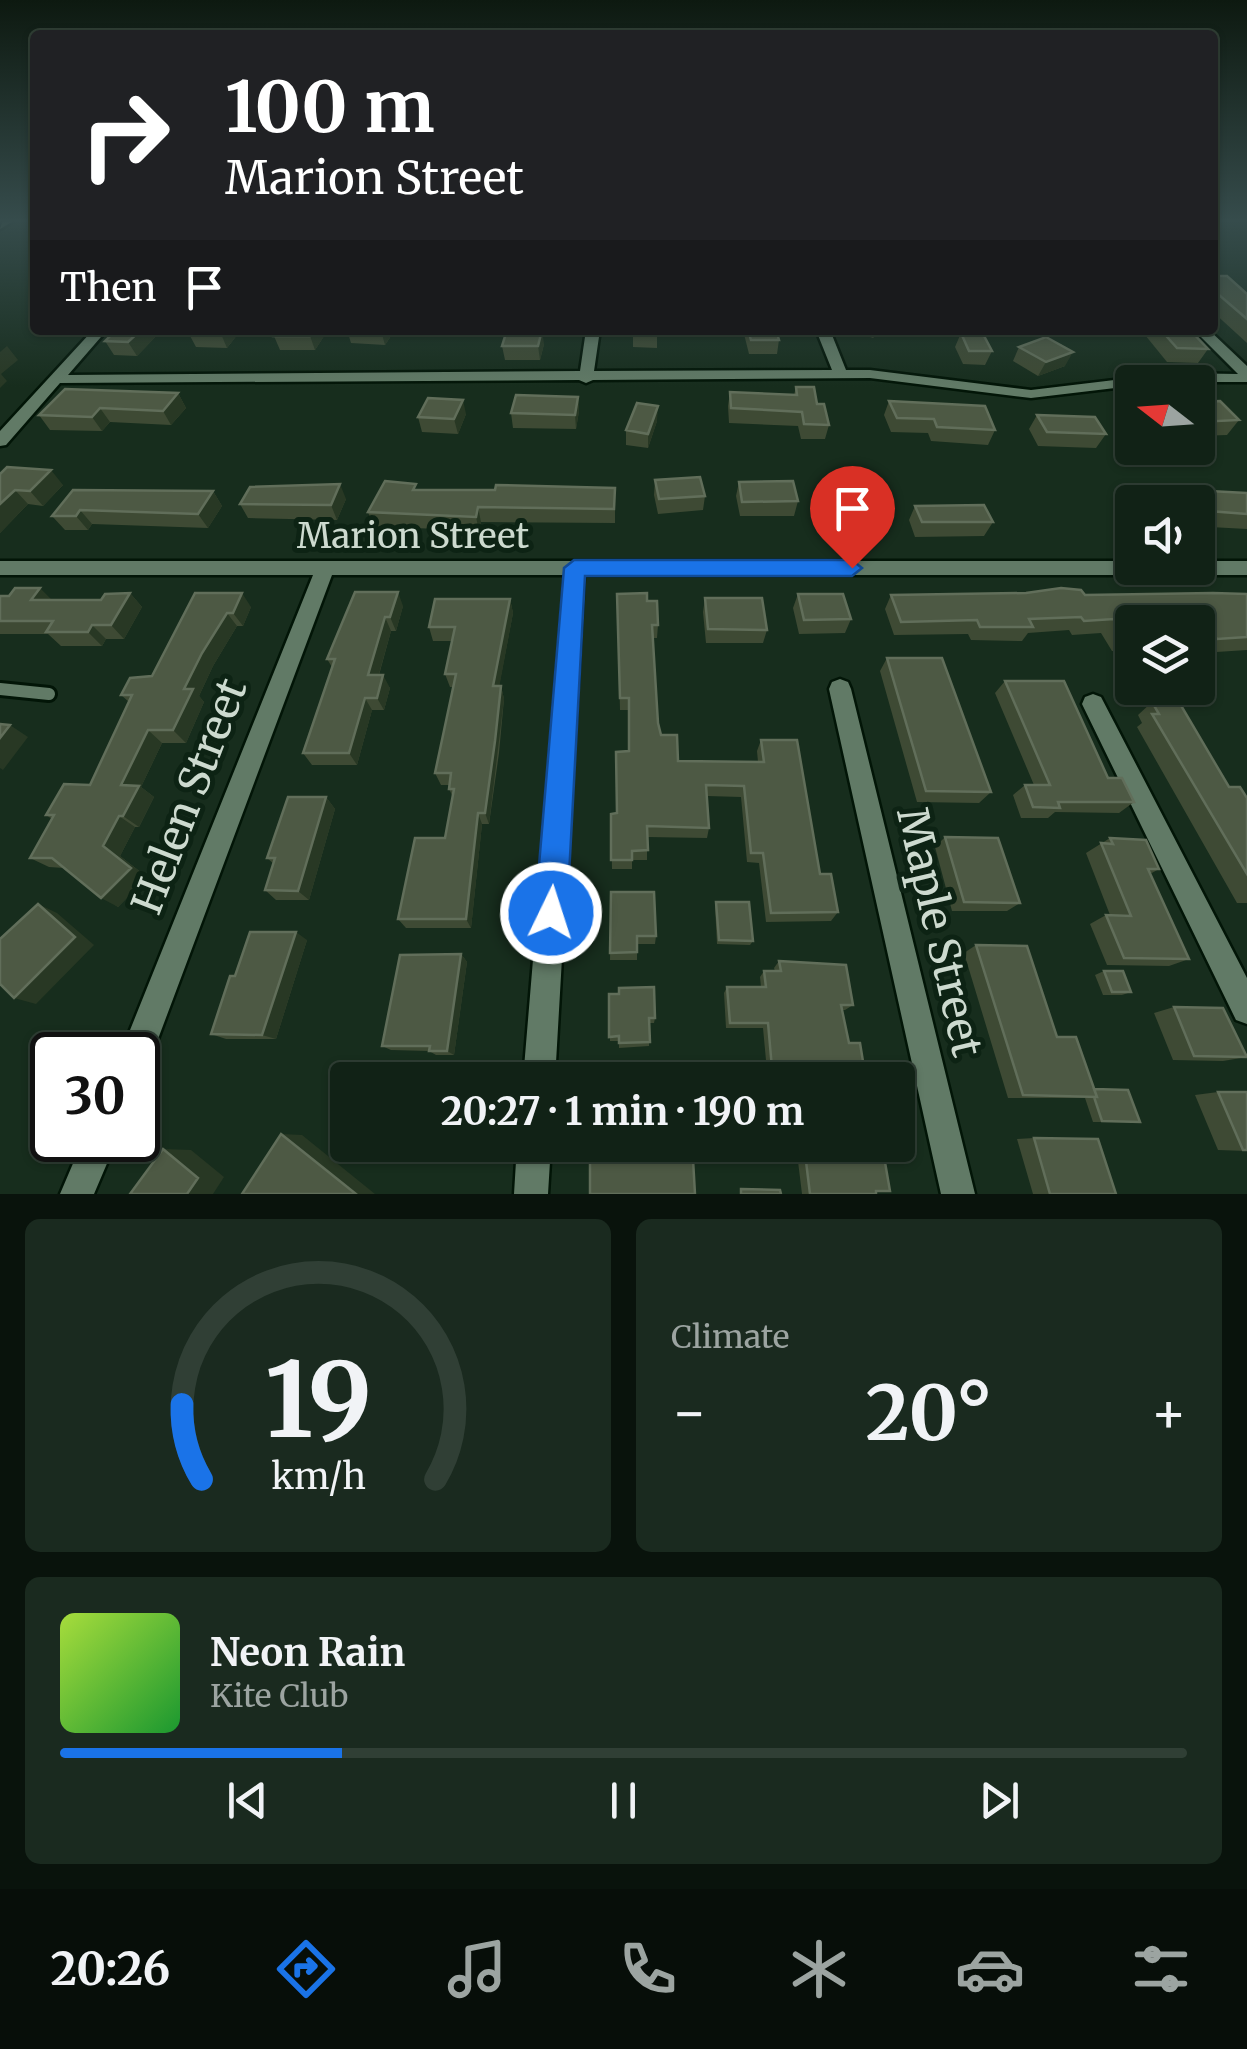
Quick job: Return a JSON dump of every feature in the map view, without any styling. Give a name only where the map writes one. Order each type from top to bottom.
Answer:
[{"type":"street","points":[[0,440],[96,335]]},
{"type":"street","points":[[586,379],[592,335]]},
{"type":"street","points":[[825,335],[841,375]]},
{"type":"street","points":[[1206,335],[1247,376]]},
{"type":"street","points":[[56,379],[841,375],[901,377],[1032,394],[1173,377],[1247,376]]},
{"type":"street","name":"Marion Street","points":[[0,568],[1247,568]]},
{"type":"street","name":"Helen Street","points":[[145,1032],[326,568]]},
{"type":"street","points":[[540,1062],[574,568]]},
{"type":"street","name":"Maple Street","points":[[840,689],[958,1194]]},
{"type":"street","points":[[1093,704],[1247,1009]]},
{"type":"street","points":[[77,1194],[91,1162]]},
{"type":"street","points":[[531,1194],[533,1162]]},
{"type":"lane","points":[[0,688],[49,694]]},
{"type":"building","points":[[1218,276],[1227,276],[1247,294],[1247,319],[1218,294]]},
{"type":"building","points":[[111,335],[136,335],[128,342],[105,341]]},
{"type":"building","points":[[505,335],[541,335],[538,346],[502,346]]},
{"type":"building","points":[[750,335],[778,335],[779,340],[751,340]]},
{"type":"building","points":[[962,335],[984,335],[992,351],[969,351]]},
{"type":"building","points":[[1165,335],[1195,335],[1208,349],[1177,348]]},
{"type":"building","points":[[1046,337],[1073,352],[1046,362],[1019,347]]},
{"type":"building","points":[[796,387],[814,387],[817,404],[824,404],[829,425],[804,424],[802,412],[731,408],[730,392],[797,395]]},
{"type":"building","points":[[65,389],[178,393],[163,411],[100,408],[92,417],[39,415]]},
{"type":"building","points":[[516,395],[578,397],[575,415],[511,413]]},
{"type":"building","points":[[428,398],[463,400],[454,419],[418,417]]},
{"type":"building","points":[[889,401],[985,406],[995,430],[937,427],[934,419],[897,418]]},
{"type":"building","points":[[1215,401],[1220,401],[1239,420],[1215,421]]},
{"type":"building","points":[[637,403],[658,406],[648,434],[626,430]]},
{"type":"building","points":[[1037,415],[1095,417],[1106,434],[1047,432]]},
{"type":"building","points":[[7,467],[51,470],[30,491],[15,490],[0,504],[0,474]]},
{"type":"building","points":[[700,477],[705,496],[659,499],[655,480]]},
{"type":"building","points":[[385,481],[416,484],[413,490],[495,490],[496,485],[615,488],[614,509],[478,507],[476,517],[368,512]]},
{"type":"building","points":[[793,481],[798,501],[742,502],[739,482]]},
{"type":"building","points":[[340,484],[331,505],[240,504],[250,487]]},
{"type":"building","points":[[73,490],[213,491],[198,514],[80,510],[76,516],[52,516]]},
{"type":"building","points":[[1215,491],[1247,493],[1247,514],[1215,512]]},
{"type":"building","points":[[832,498],[862,498],[868,520],[837,519]]},
{"type":"building","points":[[984,505],[993,522],[922,522],[915,506]]},
{"type":"building","points":[[15,588],[40,588],[31,600],[101,600],[105,594],[130,593],[111,625],[92,625],[88,632],[46,632],[53,621],[0,621],[0,596],[9,596]]},
{"type":"building","points":[[1061,588],[1081,590],[1085,595],[1247,594],[1247,637],[1217,639],[1215,605],[1115,605],[1115,621],[1084,621],[1081,617],[1029,619],[1033,627],[980,627],[977,620],[901,622],[891,595],[1026,593]]},
{"type":"building","points":[[355,592],[398,592],[390,617],[385,617],[368,675],[383,675],[377,698],[365,698],[349,753],[303,753],[335,659],[327,659]]},
{"type":"building","points":[[195,593],[242,593],[233,613],[227,613],[202,653],[184,689],[193,689],[173,730],[148,730],[121,785],[139,786],[103,846],[131,868],[101,898],[52,858],[30,858],[54,815],[46,815],[64,784],[90,785],[132,695],[121,695],[130,678],[152,676]]},
{"type":"building","points":[[647,593],[647,601],[657,601],[658,625],[652,625],[661,735],[677,735],[678,761],[764,762],[761,740],[797,740],[820,874],[831,874],[838,912],[771,913],[763,853],[751,853],[744,786],[706,785],[709,828],[647,826],[648,850],[632,851],[632,860],[611,860],[611,814],[617,813],[616,752],[629,751],[629,698],[620,698],[617,594]]},
{"type":"building","points":[[798,594],[843,594],[851,619],[804,620]]},
{"type":"building","points":[[705,598],[762,598],[767,630],[708,629]]},
{"type":"building","points":[[435,599],[510,599],[493,686],[501,686],[495,741],[485,813],[478,813],[466,919],[398,919],[415,838],[445,838],[454,789],[449,789],[451,773],[435,773],[456,674],[445,674],[455,627],[429,627]]},
{"type":"building","points":[[887,658],[942,658],[991,792],[926,791]]},
{"type":"building","points":[[1005,681],[1064,681],[1108,778],[1122,778],[1134,802],[1058,802],[1060,808],[1033,807],[1025,785],[1050,785]]},
{"type":"building","points":[[1154,705],[1181,705],[1229,787],[1240,787],[1247,798],[1247,874],[1152,714],[1159,714]]},
{"type":"building","points":[[0,724],[10,725],[0,738]]},
{"type":"building","points":[[288,797],[326,797],[298,891],[265,890],[275,858],[267,858]]},
{"type":"building","points":[[945,837],[998,838],[1020,903],[964,902]]},
{"type":"building","points":[[1110,838],[1146,840],[1159,869],[1148,869],[1189,959],[1124,958],[1106,915],[1131,916],[1101,843],[1113,844]]},
{"type":"building","points":[[611,892],[654,892],[656,936],[637,936],[637,952],[610,953]]},
{"type":"building","points":[[716,902],[749,902],[753,941],[719,940]]},
{"type":"building","points":[[38,904],[75,937],[14,998],[0,984],[0,939]]},
{"type":"building","points":[[250,932],[296,932],[262,1035],[211,1034],[230,976],[235,976]]},
{"type":"building","points":[[976,945],[1027,946],[1057,1037],[1076,1037],[1097,1097],[1023,1095]]},
{"type":"building","points":[[461,954],[447,1051],[429,1051],[430,1046],[382,1046],[400,955]]},
{"type":"building","points":[[779,961],[846,965],[853,1005],[841,1005],[849,1043],[860,1043],[863,1062],[771,1062],[768,1023],[730,1023],[727,987],[766,987],[764,971],[781,971]]},
{"type":"building","points":[[1104,971],[1123,971],[1131,992],[1112,992]]},
{"type":"building","points":[[654,987],[655,1018],[649,1018],[650,1042],[619,1043],[619,1036],[609,1037],[609,994],[619,994],[619,988]]},
{"type":"building","points":[[1174,1007],[1223,1008],[1247,1057],[1194,1056]]},
{"type":"building","points":[[1094,1089],[1128,1090],[1140,1122],[1102,1121]]},
{"type":"building","points":[[1218,1092],[1247,1092],[1247,1150],[1243,1150]]},
{"type":"building","points":[[281,1134],[356,1194],[242,1194]]},
{"type":"building","points":[[1034,1138],[1098,1139],[1116,1194],[1050,1194]]},
{"type":"building","points":[[163,1149],[198,1178],[187,1194],[130,1194],[153,1162],[160,1162]]},
{"type":"building","points":[[590,1162],[693,1162],[695,1194],[590,1194]]},
{"type":"building","points":[[806,1162],[885,1162],[890,1191],[810,1194]]},
{"type":"building","points":[[741,1189],[780,1190],[781,1194],[741,1194]]},
{"type":"route","points":[[551,913],[574,568],[852,568]]}]
